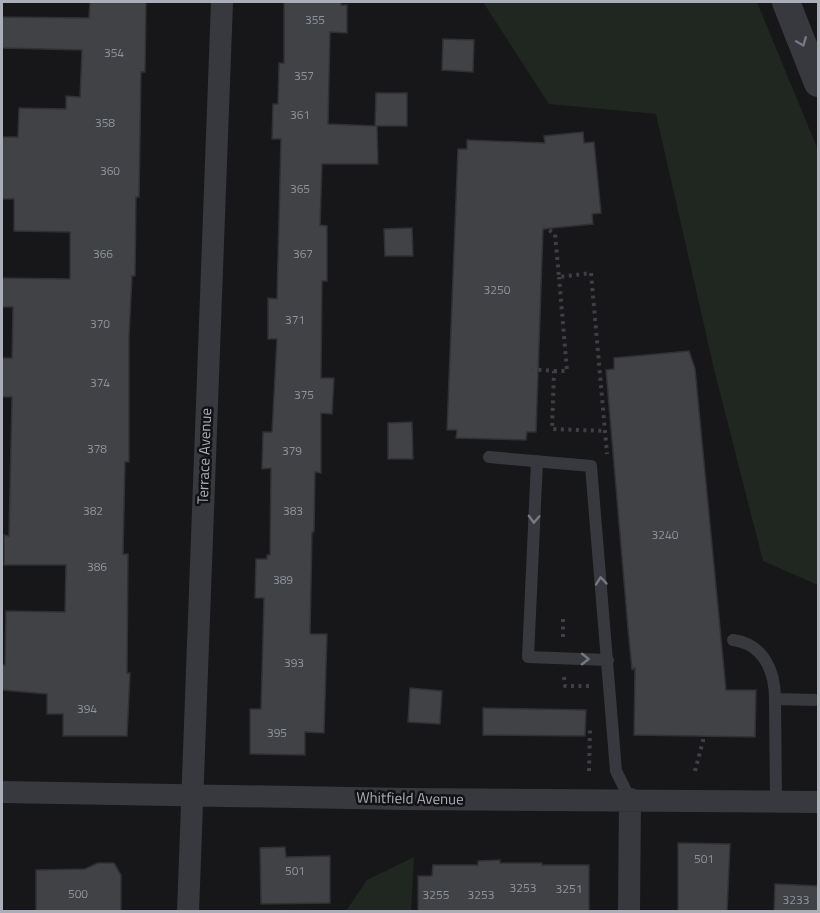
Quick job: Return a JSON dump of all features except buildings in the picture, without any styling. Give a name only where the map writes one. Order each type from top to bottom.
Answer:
[{"type":"street","name":"Terrace Avenue","points":[[188,912],[222,2]]},
{"type":"street","points":[[786,2],[819,82]]},
{"type":"street","name":"Whitfield Avenue","points":[[2,792],[819,802]]},
{"type":"street","points":[[629,912],[630,799]]},
{"type":"lane","points":[[489,457],[591,466],[616,771],[630,799]]},
{"type":"lane","points":[[537,461],[528,657],[608,660]]},
{"type":"lane","points":[[732,640],[748,642],[762,657],[775,681],[776,801]]},
{"type":"lane","points":[[775,699],[819,700]]},
{"type":"path","points":[[531,369],[567,371],[559,278]]},
{"type":"path","points":[[554,371],[552,429],[605,430]]},
{"type":"path","points":[[565,686],[591,686],[591,697]]},
{"type":"path","points":[[589,771],[590,718]]},
{"type":"path","points":[[695,771],[703,741],[703,729]]},
{"type":"shaded area","points":[[483,2],[757,2],[818,150],[818,585],[763,561],[714,369],[656,114],[549,104]]},
{"type":"shaded area","points":[[414,857],[411,911],[346,911],[367,880]]}]
